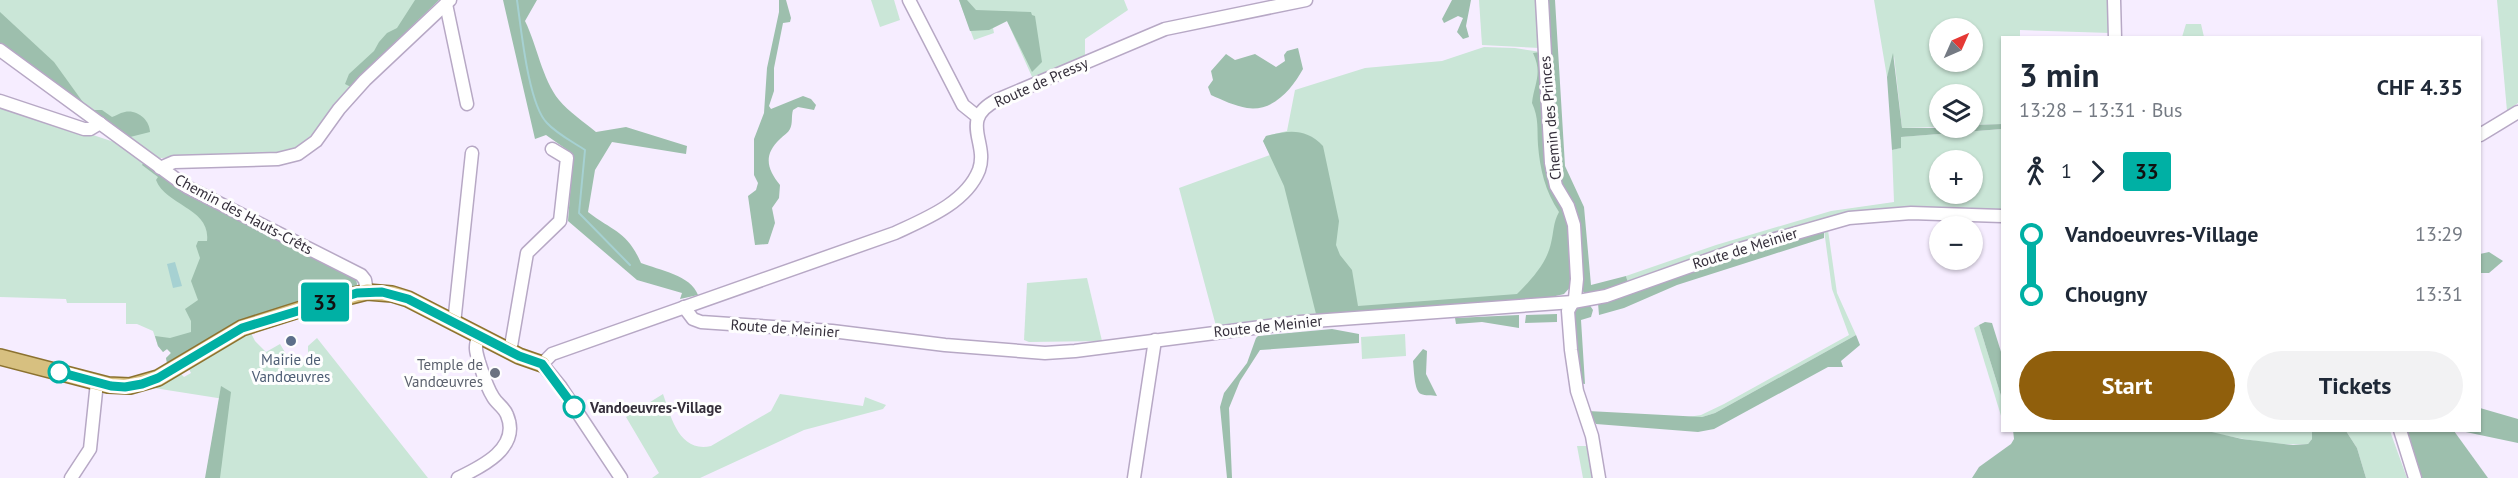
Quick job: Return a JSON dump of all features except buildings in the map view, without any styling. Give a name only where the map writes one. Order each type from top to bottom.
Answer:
[{"type":"main road","points":[[0,357],[97,382],[124,387],[142,384],[158,378],[242,328],[340,297],[367,292],[400,296],[510,352],[542,364]]},
{"type":"street","points":[[909,0],[963,105],[978,117]]},
{"type":"street","name":"Route de Pressy","points":[[684,307],[895,233],[940,210],[967,188],[979,170],[980,154],[976,127],[978,117],[989,104],[1147,35],[1209,14],[1306,0]]},
{"type":"street","name":"Chemin des Princes","points":[[1542,0],[1551,162],[1556,186],[1568,206],[1574,225],[1577,279],[1573,302],[1568,311],[1575,378],[1594,446],[1599,478]]},
{"type":"street","points":[[2114,0],[2115,36]]},
{"type":"street","points":[[448,2],[467,104]]},
{"type":"street","points":[[160,168],[174,162],[278,159],[298,154],[315,141],[365,80],[448,2]]},
{"type":"street","name":"Chemin des Hauts-Crêts","points":[[0,50],[187,187],[361,275],[365,280],[367,292]]},
{"type":"street","points":[[0,101],[84,129],[90,129],[100,123]]},
{"type":"street","points":[[2481,134],[2518,112]]},
{"type":"street","points":[[510,352],[527,253],[557,226],[562,213],[567,158],[552,149]]},
{"type":"street","points":[[454,324],[472,153]]},
{"type":"street","name":"Route de Meinier","points":[[684,307],[693,319],[701,322],[844,332],[1000,351],[1061,352],[1300,321],[1573,302],[1606,296],[1723,254],[1849,218],[1911,213],[2001,216]]},
{"type":"street","points":[[621,478],[560,386],[542,364],[560,350],[684,307]]},
{"type":"street","points":[[458,478],[492,461],[509,433],[507,416],[488,388],[476,352],[475,344],[478,336]]},
{"type":"street","points":[[1134,478],[1155,340]]},
{"type":"street","points":[[71,478],[90,449],[97,382]]},
{"type":"street","points":[[2401,432],[2415,478]]},
{"type":"shaded area","points":[[0,0],[439,0],[361,75],[313,134],[293,150],[275,155],[159,158],[0,44]]},
{"type":"shaded area","points":[[415,0],[439,0],[351,87],[345,84],[349,74],[374,51],[387,33],[397,28]]},
{"type":"shaded area","points":[[503,0],[537,0],[525,21],[553,92],[582,121],[596,132],[626,127],[687,146],[686,154],[612,142],[595,170],[588,212],[625,238],[641,263],[682,278],[694,288],[698,295],[680,299],[682,293],[637,280],[568,221],[573,154],[546,135],[535,139]]},
{"type":"shaded area","points":[[779,0],[786,0],[791,18],[790,22],[783,23],[774,68],[774,91],[769,106],[771,109],[803,96],[811,99],[816,105],[814,110],[798,107],[793,110],[790,129],[771,151],[770,168],[780,185],[779,198],[772,208],[775,223],[768,244],[755,245],[748,196],[756,190],[758,183],[754,175],[754,139],[764,113],[767,68],[779,12]]},
{"type":"shaded area","points":[[871,0],[894,0],[900,20],[880,27]]},
{"type":"shaded area","points":[[959,0],[1124,0],[1128,10],[1085,39],[1085,57],[1033,79],[1007,21],[993,28],[994,33],[974,40]]},
{"type":"shaded area","points":[[959,0],[967,0],[976,10],[1031,12],[1035,16],[1042,62],[1032,72],[1007,21],[989,30],[970,31]]},
{"type":"shaded area","points":[[1452,0],[1471,0],[1466,26],[1469,37],[1463,39],[1457,32],[1463,18],[1458,16],[1444,23],[1442,19]]},
{"type":"shaded area","points":[[1479,0],[1538,0],[1540,48],[1482,45]]},
{"type":"shaded area","points":[[1547,0],[1555,0],[1565,166],[1584,207],[1591,285],[1626,276],[1628,283],[1586,294],[1581,290],[1558,175]]},
{"type":"shaded area","points":[[1874,0],[2110,0],[2110,33],[2020,30],[2020,36],[2001,36],[2001,124],[1983,125],[1983,84],[1929,84],[1929,127],[1902,128],[1894,56],[1887,77]]},
{"type":"shaded area","points":[[2497,0],[2518,0],[2518,103],[2507,111]]},
{"type":"shaded area","points":[[0,12],[54,62],[85,105],[0,44]]},
{"type":"shaded area","points":[[2186,24],[2201,24],[2204,36],[2182,36]]},
{"type":"shaded area","points":[[1484,47],[1541,52],[1567,215],[1564,294],[1351,314],[1316,314],[1216,326],[1179,188],[1270,155],[1263,141],[1266,136],[1287,131],[1295,90],[1365,68],[1442,61]]},
{"type":"shaded area","points":[[1298,48],[1303,69],[1281,98],[1273,103],[1247,108],[1211,95],[1208,87],[1213,80],[1211,71],[1226,54],[1235,60],[1255,54],[1276,67],[1285,61],[1284,55],[1287,51]]},
{"type":"shaded area","points":[[1541,52],[1550,173],[1569,224],[1573,284],[1564,294],[1539,300],[1351,314],[1316,314],[1284,186],[1263,141],[1266,136],[1282,132],[1304,133],[1323,146],[1339,221],[1336,245],[1340,255],[1352,270],[1358,306],[1517,294],[1533,277],[1546,257],[1559,212],[1550,196],[1542,171],[1537,119],[1532,103],[1538,73],[1533,53]]},
{"type":"shaded area","points":[[1893,53],[1902,128],[1929,128],[1929,135],[1901,137],[1901,148],[1892,150],[1887,77]]},
{"type":"shaded area","points":[[0,104],[120,144],[358,282],[356,287],[243,321],[167,363],[166,358],[171,353],[167,349],[163,352],[158,346],[153,331],[137,324],[126,324],[126,303],[67,303],[66,299],[0,297]]},
{"type":"shaded area","points":[[93,110],[102,110],[112,117],[126,112],[136,113],[145,119],[150,132],[130,137]]},
{"type":"shaded area","points":[[2001,124],[2001,129],[1983,131],[1983,125]]},
{"type":"shaded area","points":[[2001,129],[2001,212],[1898,208],[1628,283],[1626,276],[1716,245],[1831,211],[1894,202],[1892,150],[1900,148],[1900,137],[1929,135],[1929,138],[1983,138],[1983,130]]},
{"type":"shaded area","points":[[144,162],[355,277],[356,287],[243,321],[167,363],[166,358],[171,353],[167,349],[163,352],[155,336],[170,338],[191,332],[191,321],[185,309],[198,300],[191,281],[200,258],[196,246],[198,241],[207,241],[206,230],[202,221],[195,214],[161,189],[156,180],[158,177],[142,165]]},
{"type":"shaded area","points":[[1824,230],[1828,230],[1837,293],[1856,335],[1715,413],[1702,417],[1688,417],[1701,415],[1724,404],[1849,335],[1832,289]]},
{"type":"shaded area","points":[[1824,230],[1824,238],[1677,285],[1624,308],[1599,315],[1598,303],[1684,272]]},
{"type":"shaded area","points":[[2489,252],[2503,261],[2489,273],[2481,273],[2481,254]]},
{"type":"shaded area","points":[[175,262],[182,286],[173,288],[167,264]]},
{"type":"shaded area","points":[[1087,278],[1102,341],[1029,342],[1024,340],[1027,283]]},
{"type":"shaded area","points":[[1589,304],[1593,310],[1591,317],[1581,320],[1585,384],[1579,383],[1572,314],[1576,309]]},
{"type":"shaded area","points":[[1557,314],[1557,322],[1525,323],[1526,315]]},
{"type":"shaded area","points":[[1519,315],[1519,328],[1482,322],[1456,324],[1455,318]]},
{"type":"shaded area","points":[[1985,322],[1992,323],[2001,352],[2001,396],[1979,325]]},
{"type":"shaded area","points":[[1979,325],[2001,396],[2001,416],[1974,328]]},
{"type":"shaded area","points":[[1332,329],[1359,334],[1359,343],[1260,350],[1240,381],[1229,408],[1232,478],[1227,478],[1220,407],[1224,393],[1247,363],[1256,338]]},
{"type":"shaded area","points":[[250,331],[255,341],[266,352],[280,344],[295,369],[299,362],[308,356],[308,346],[317,338],[428,478],[209,478],[224,399],[154,388],[180,373],[184,377],[191,373],[188,367]]},
{"type":"shaded area","points":[[1405,334],[1406,356],[1362,359],[1361,337]]},
{"type":"shaded area","points":[[1856,335],[1860,345],[1841,361],[1843,367],[1828,367],[1714,429],[1698,432],[1596,424],[1588,411],[1702,417],[1715,413]]},
{"type":"shaded area","points":[[1423,349],[1427,351],[1426,374],[1437,396],[1423,395],[1417,389],[1413,361]]},
{"type":"shaded area","points":[[221,386],[231,392],[220,478],[205,478]]},
{"type":"shaded area","points":[[663,394],[678,431],[684,439],[700,447],[711,446],[771,411],[780,394],[863,406],[865,397],[886,405],[883,409],[804,430],[700,478],[652,478],[659,473],[626,417]]},
{"type":"shaded area","points":[[2481,408],[2518,419],[2518,443],[2466,432],[2481,432]]},
{"type":"shaded area","points":[[2013,432],[2212,432],[2242,439],[2293,445],[2308,444],[2312,439],[2312,432],[2347,432],[2357,448],[2366,478],[1972,478],[1979,467],[2011,444],[2014,439]]},
{"type":"shaded area","points":[[2208,432],[2312,432],[2312,439],[2308,444],[2255,441]]},
{"type":"shaded area","points":[[2347,432],[2390,432],[2407,478],[2366,478],[2357,448]]},
{"type":"shaded area","points":[[2405,432],[2455,432],[2488,478],[2421,478],[2412,459]]},
{"type":"shaded area","points":[[1577,446],[1591,446],[1595,478],[1583,478]]},
{"type":"waterway","points":[[517,0],[526,64],[540,113],[555,131],[585,150],[579,213],[630,265]]},
{"type":"bus line","name":"33","points":[[59,372],[111,386],[125,387],[142,384],[158,378],[242,328],[357,293],[382,292],[408,299],[519,356],[542,364],[574,407]]},
{"type":"place","name":"Mairie de Vandœuvres","points":[[291,341]]},
{"type":"place","name":"Temple de Vandœuvres","points":[[495,373]]},
{"type":"place","name":"Vandoeuvres-Village","points":[[574,407]]}]
